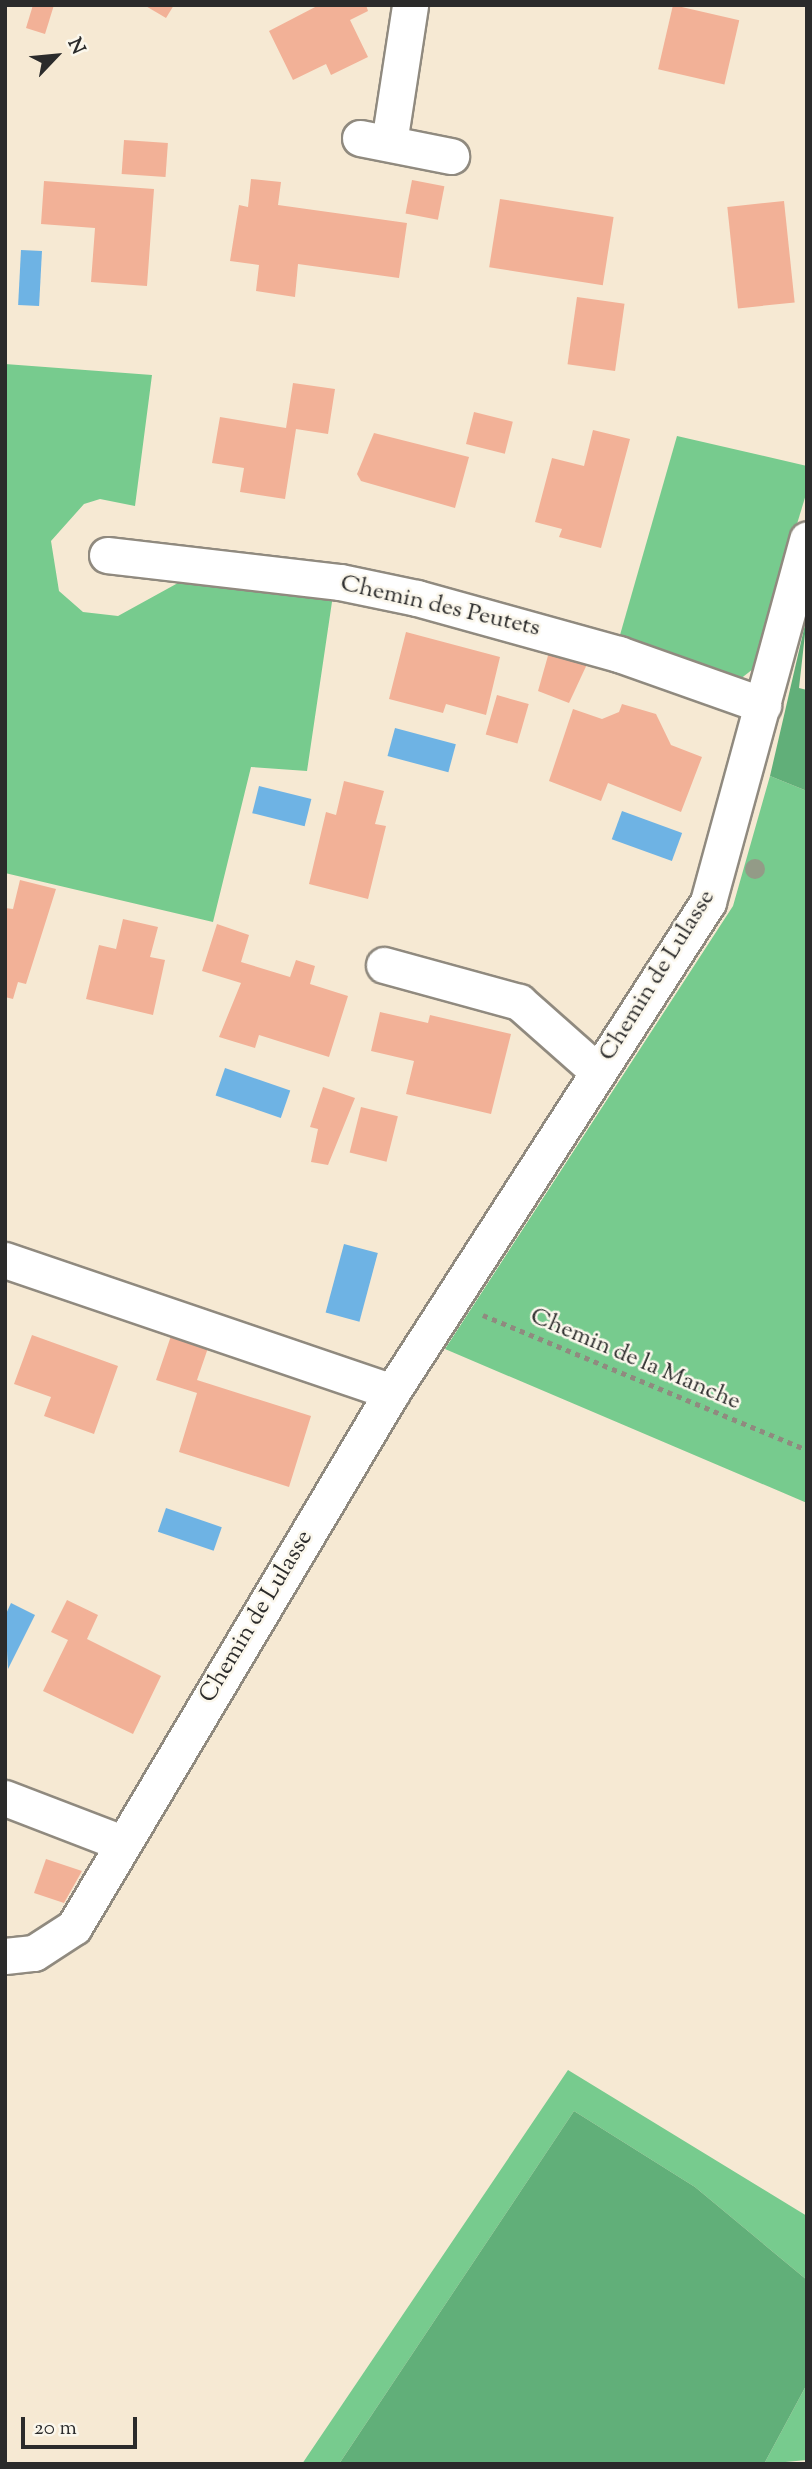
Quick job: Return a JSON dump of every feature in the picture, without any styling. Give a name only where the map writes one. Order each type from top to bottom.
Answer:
[{"type":"street","points":[[410,5],[375,140],[451,156]]},
{"type":"street","points":[[763,705],[807,539]]},
{"type":"street","name":"Chemin des Peutets","points":[[107,555],[340,582],[417,597],[619,654],[763,705]]},
{"type":"street","name":"Chemin de Lulasse","points":[[5,1956],[34,1954],[74,1927],[391,1392],[718,880],[763,705]]},
{"type":"street","name":"Chemin de Lulasse","points":[[384,965],[519,1002],[597,1071]]},
{"type":"street","points":[[5,1260],[391,1392]]},
{"type":"street","points":[[5,1798],[122,1843]]},
{"type":"path","name":"Chemin de la Manche","points":[[450,1301],[807,1450]]},
{"type":"green space","points":[[5,364],[152,375],[135,506],[100,499],[84,504],[51,541],[59,591],[83,612],[118,616],[187,578],[333,595],[307,771],[251,767],[213,922],[5,873]]},
{"type":"green space","points":[[677,436],[807,466],[807,491],[753,669],[739,680],[620,635]]},
{"type":"green space","points":[[807,616],[799,688],[807,690],[807,791],[770,776]]},
{"type":"green space","points":[[770,776],[807,791],[807,1503],[445,1349],[733,906]]},
{"type":"green space","points":[[568,2070],[807,2216],[807,2280],[695,2187],[574,2111],[339,2464],[302,2464]]},
{"type":"green space","points":[[574,2111],[695,2187],[807,2280],[807,2384],[764,2464],[339,2464]]},
{"type":"green space","points":[[807,2384],[807,2460],[764,2464]]},
{"type":"water","points":[[21,250],[42,251],[39,306],[18,305]]},
{"type":"water","points":[[395,728],[456,744],[448,772],[387,756]]},
{"type":"water","points":[[259,786],[311,799],[305,826],[252,813]]},
{"type":"water","points":[[622,811],[682,833],[672,861],[612,839]]},
{"type":"water","points":[[225,1068],[290,1090],[281,1118],[216,1095]]},
{"type":"water","points":[[344,1244],[378,1253],[359,1322],[326,1313]]},
{"type":"water","points":[[166,1508],[222,1527],[214,1551],[158,1532]]},
{"type":"water","points":[[11,1603],[35,1615],[8,1669],[5,1616]]},
{"type":"building","points":[[33,5],[54,5],[45,34],[26,28]]},
{"type":"building","points":[[144,5],[174,5],[166,18]]},
{"type":"building","points":[[319,5],[366,5],[368,11],[350,20],[368,57],[331,75],[326,64],[293,80],[269,31]]},
{"type":"building","points":[[673,5],[739,20],[724,85],[658,69]]},
{"type":"building","points":[[124,140],[168,143],[166,177],[122,174]]},
{"type":"building","points":[[251,179],[281,182],[278,205],[407,223],[399,278],[298,264],[295,297],[256,291],[259,265],[230,261],[239,205],[248,207]]},
{"type":"building","points":[[412,180],[444,186],[438,220],[406,213]]},
{"type":"building","points":[[44,181],[154,189],[147,286],[91,282],[95,228],[41,224]]},
{"type":"building","points":[[500,199],[614,217],[603,285],[489,267]]},
{"type":"building","points":[[784,201],[795,302],[738,308],[727,207]]},
{"type":"building","points":[[577,297],[625,304],[615,371],[568,364]]},
{"type":"building","points":[[293,383],[335,389],[328,434],[296,429],[285,499],[240,492],[244,468],[212,463],[220,417],[286,428]]},
{"type":"building","points":[[474,412],[513,422],[505,454],[466,444]]},
{"type":"building","points":[[593,430],[630,439],[601,548],[559,537],[562,529],[535,522],[552,458],[584,466]]},
{"type":"building","points":[[374,433],[469,457],[455,508],[361,481],[357,474]]},
{"type":"building","points":[[406,632],[500,657],[486,715],[446,704],[443,713],[389,699]]},
{"type":"building","points":[[551,645],[588,662],[569,703],[538,691]]},
{"type":"building","points":[[497,695],[529,704],[517,744],[486,734]]},
{"type":"building","points":[[622,704],[656,714],[671,745],[702,757],[681,812],[608,783],[601,801],[549,781],[573,709],[602,719],[619,712]]},
{"type":"building","points":[[344,781],[384,791],[375,824],[386,826],[368,899],[309,884],[326,812],[336,815]]},
{"type":"building","points":[[20,880],[56,889],[26,984],[18,982],[13,999],[5,997],[5,908],[13,909]]},
{"type":"building","points":[[123,919],[158,927],[150,957],[165,960],[153,1015],[86,999],[99,945],[116,949]]},
{"type":"building","points":[[217,924],[249,935],[241,962],[290,977],[296,960],[315,966],[310,984],[348,996],[329,1057],[259,1035],[255,1048],[219,1037],[241,983],[202,971]]},
{"type":"building","points":[[380,1012],[428,1023],[430,1015],[511,1034],[491,1114],[406,1094],[414,1061],[371,1051]]},
{"type":"building","points":[[323,1087],[355,1098],[328,1165],[311,1162],[318,1129],[310,1127]]},
{"type":"building","points":[[361,1107],[398,1116],[387,1162],[350,1153]]},
{"type":"building","points":[[172,1333],[209,1345],[197,1380],[311,1416],[289,1487],[179,1452],[197,1393],[156,1380]]},
{"type":"building","points":[[32,1335],[118,1366],[94,1434],[44,1416],[51,1397],[14,1384]]},
{"type":"building","points":[[67,1600],[98,1615],[87,1639],[161,1676],[133,1734],[43,1691],[68,1640],[51,1632]]},
{"type":"building","points":[[46,1859],[82,1871],[64,1903],[34,1893]]}]
